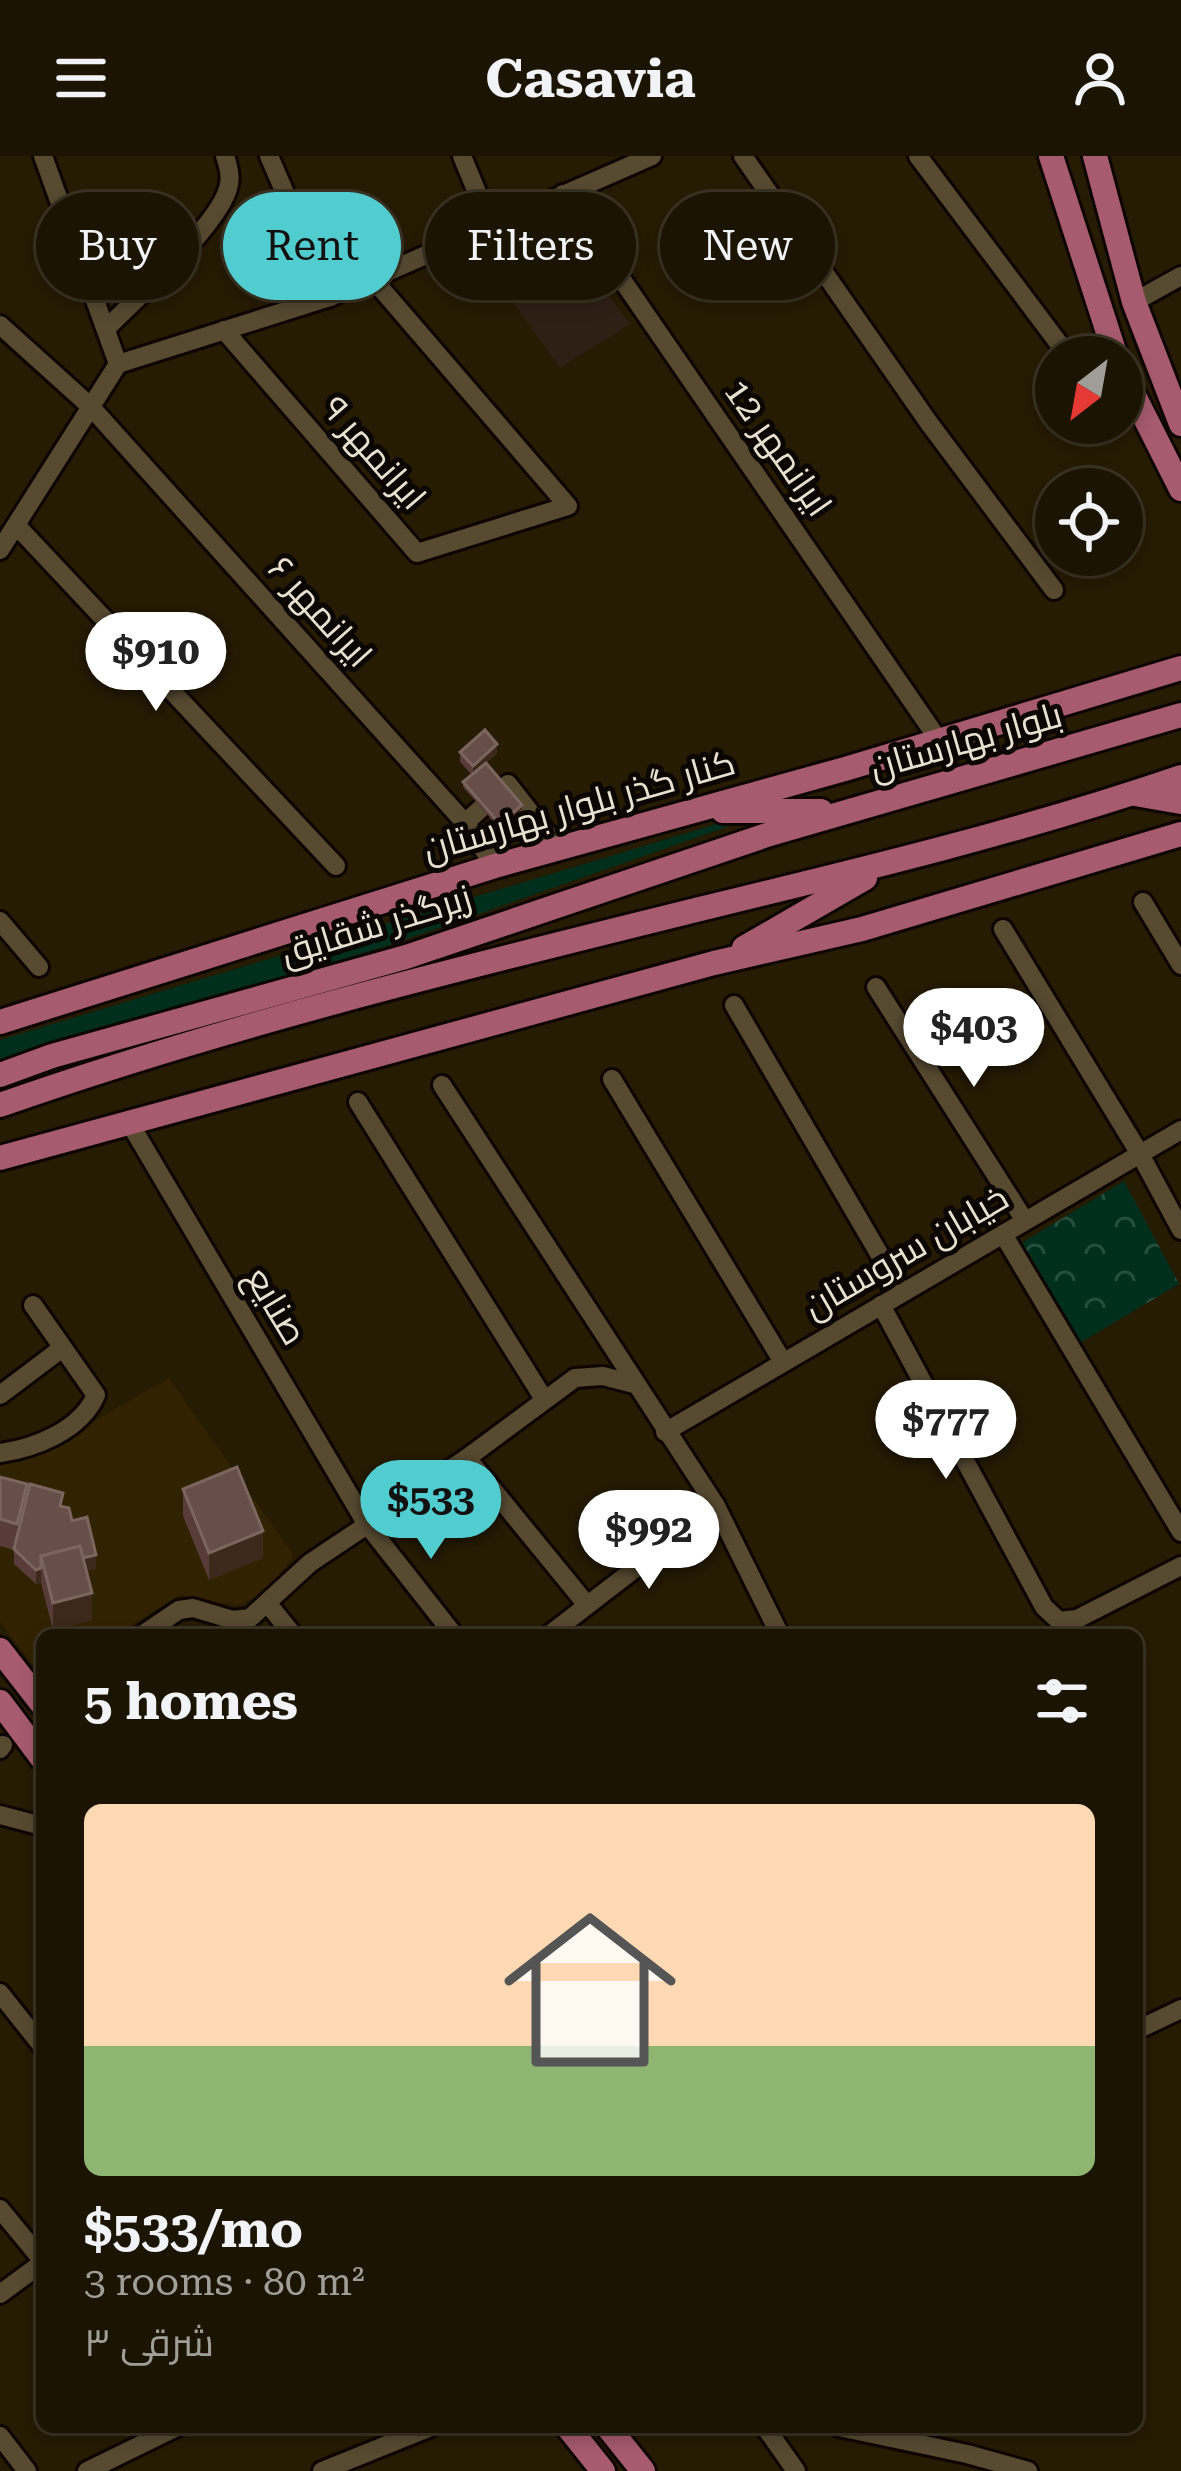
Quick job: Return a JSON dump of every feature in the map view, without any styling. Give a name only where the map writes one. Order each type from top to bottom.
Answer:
[{"type":"main road","points":[[1051,156],[1109,336]]},
{"type":"main road","points":[[1095,156],[1134,302],[1181,424]]},
{"type":"main road","points":[[1069,212],[1105,200]]},
{"type":"main road","points":[[1143,414],[1181,489]]},
{"type":"main road","name":"کنار گذر بلوار بهارستان","points":[[0,1022],[495,866],[1181,668]]},
{"type":"main road","name":"بلوار بهارستان","points":[[770,834],[1181,715]]},
{"type":"main road","points":[[938,739],[952,783]]},
{"type":"main road","points":[[721,961],[896,860],[1048,822],[1181,777]]},
{"type":"main road","points":[[1132,794],[1181,802]]},
{"type":"main road","points":[[691,811],[857,811]]},
{"type":"main road","name":"زیرگذر شقایق","points":[[0,1075],[52,1056],[406,957],[770,834]]},
{"type":"main road","points":[[0,1158],[721,961],[862,929],[1181,834]]},
{"type":"main road","name":"زیرگذر شقایق","points":[[0,1105],[412,981],[776,894],[896,860]]},
{"type":"main road","points":[[0,1651],[36,1696]]},
{"type":"main road","points":[[7,1712],[36,1750]]},
{"type":"main road","points":[[572,2433],[593,2469]]},
{"type":"main road","points":[[613,2433],[643,2471]]},
{"type":"street","points":[[43,156],[118,364]]},
{"type":"street","points":[[106,329],[195,238],[224,200],[230,180],[225,156]]},
{"type":"street","points":[[269,156],[285,192]]},
{"type":"street","points":[[462,156],[477,192]]},
{"type":"street","points":[[567,192],[620,162],[652,156]]},
{"type":"street","points":[[743,156],[929,424],[1054,590]]},
{"type":"street","points":[[918,156],[1054,336]]},
{"type":"street","points":[[1134,302],[1181,276]]},
{"type":"street","points":[[0,550],[118,364],[320,300]]},
{"type":"street","name":"ایرانمهر ۹","points":[[224,330],[417,553],[568,506],[391,300]]},
{"type":"street","name":"ایرانمهر 12","points":[[636,300],[938,739]]},
{"type":"street","name":"ایرانمهر ۶","points":[[0,325],[91,407],[466,823],[495,866]]},
{"type":"street","points":[[16,525],[337,866]]},
{"type":"street","points":[[466,823],[508,784],[558,848]]},
{"type":"street","points":[[1143,902],[1181,965]]},
{"type":"street","points":[[0,921],[39,967]]},
{"type":"street","points":[[1003,929],[1181,1230]]},
{"type":"street","points":[[876,987],[1025,1221]]},
{"type":"street","points":[[734,1005],[902,1293]]},
{"type":"street","points":[[612,1079],[783,1363]]},
{"type":"street","points":[[442,1085],[716,1505],[777,1629]]},
{"type":"street","points":[[358,1102],[544,1399]]},
{"type":"street","name":"صنایع","points":[[129,1122],[366,1523],[449,1629]]},
{"type":"street","name":"خیابان سروستان","points":[[665,1432],[1181,1130]]},
{"type":"street","points":[[1003,1234],[1181,1532]]},
{"type":"street","points":[[881,1305],[1043,1606],[1059,1621],[1077,1619],[1181,1566]]},
{"type":"street","points":[[0,1453],[28,1449],[88,1415],[96,1395],[33,1306]]},
{"type":"street","points":[[0,1395],[61,1349]]},
{"type":"street","points":[[151,1629],[179,1610],[193,1608],[242,1620],[268,1604],[310,1562],[575,1378],[603,1376],[634,1384]]},
{"type":"street","points":[[467,1457],[587,1605]]},
{"type":"street","points":[[557,1629],[716,1505]]},
{"type":"street","points":[[268,1604],[287,1629]]},
{"type":"street","points":[[0,1816],[36,1825]]},
{"type":"street","points":[[0,1993],[36,2038]]},
{"type":"street","points":[[1143,2027],[1181,2009]]},
{"type":"street","points":[[0,2209],[36,2254]]},
{"type":"street","points":[[0,2294],[36,2267]]},
{"type":"street","points":[[87,2471],[128,2462],[169,2433]]},
{"type":"street","points":[[322,2471],[416,2433]]},
{"type":"street","points":[[769,2433],[796,2471]]},
{"type":"street","points":[[868,2433],[1028,2471]]},
{"type":"street","points":[[0,2436],[26,2471]]},
{"type":"street","points":[[968,2454],[979,2471]]},
{"type":"shaded area","points":[[511,300],[612,300],[630,324],[560,368]]},
{"type":"shaded area","points":[[169,1378],[294,1556],[268,1590],[240,1605],[181,1594],[126,1629],[36,1629],[36,1670],[0,1622],[0,1462],[26,1460]]},
{"type":"green space","points":[[740,817],[741,822],[387,946],[0,1060],[0,1040]]},
{"type":"green space","points":[[1124,1181],[1179,1284],[1078,1344],[1018,1245]]},
{"type":"building","points":[[485,730],[497,744],[473,766],[460,752]]},
{"type":"building","points":[[486,763],[522,805],[500,824],[463,782]]},
{"type":"building","points":[[237,1467],[263,1531],[209,1553],[183,1489]]},
{"type":"building","points":[[0,1477],[27,1484],[17,1524],[0,1519]]},
{"type":"building","points":[[30,1484],[63,1493],[60,1506],[69,1508],[72,1521],[87,1517],[96,1555],[83,1558],[80,1546],[41,1556],[41,1568],[36,1570],[14,1549]]},
{"type":"building","points":[[80,1546],[92,1593],[53,1603],[41,1556]]}]
